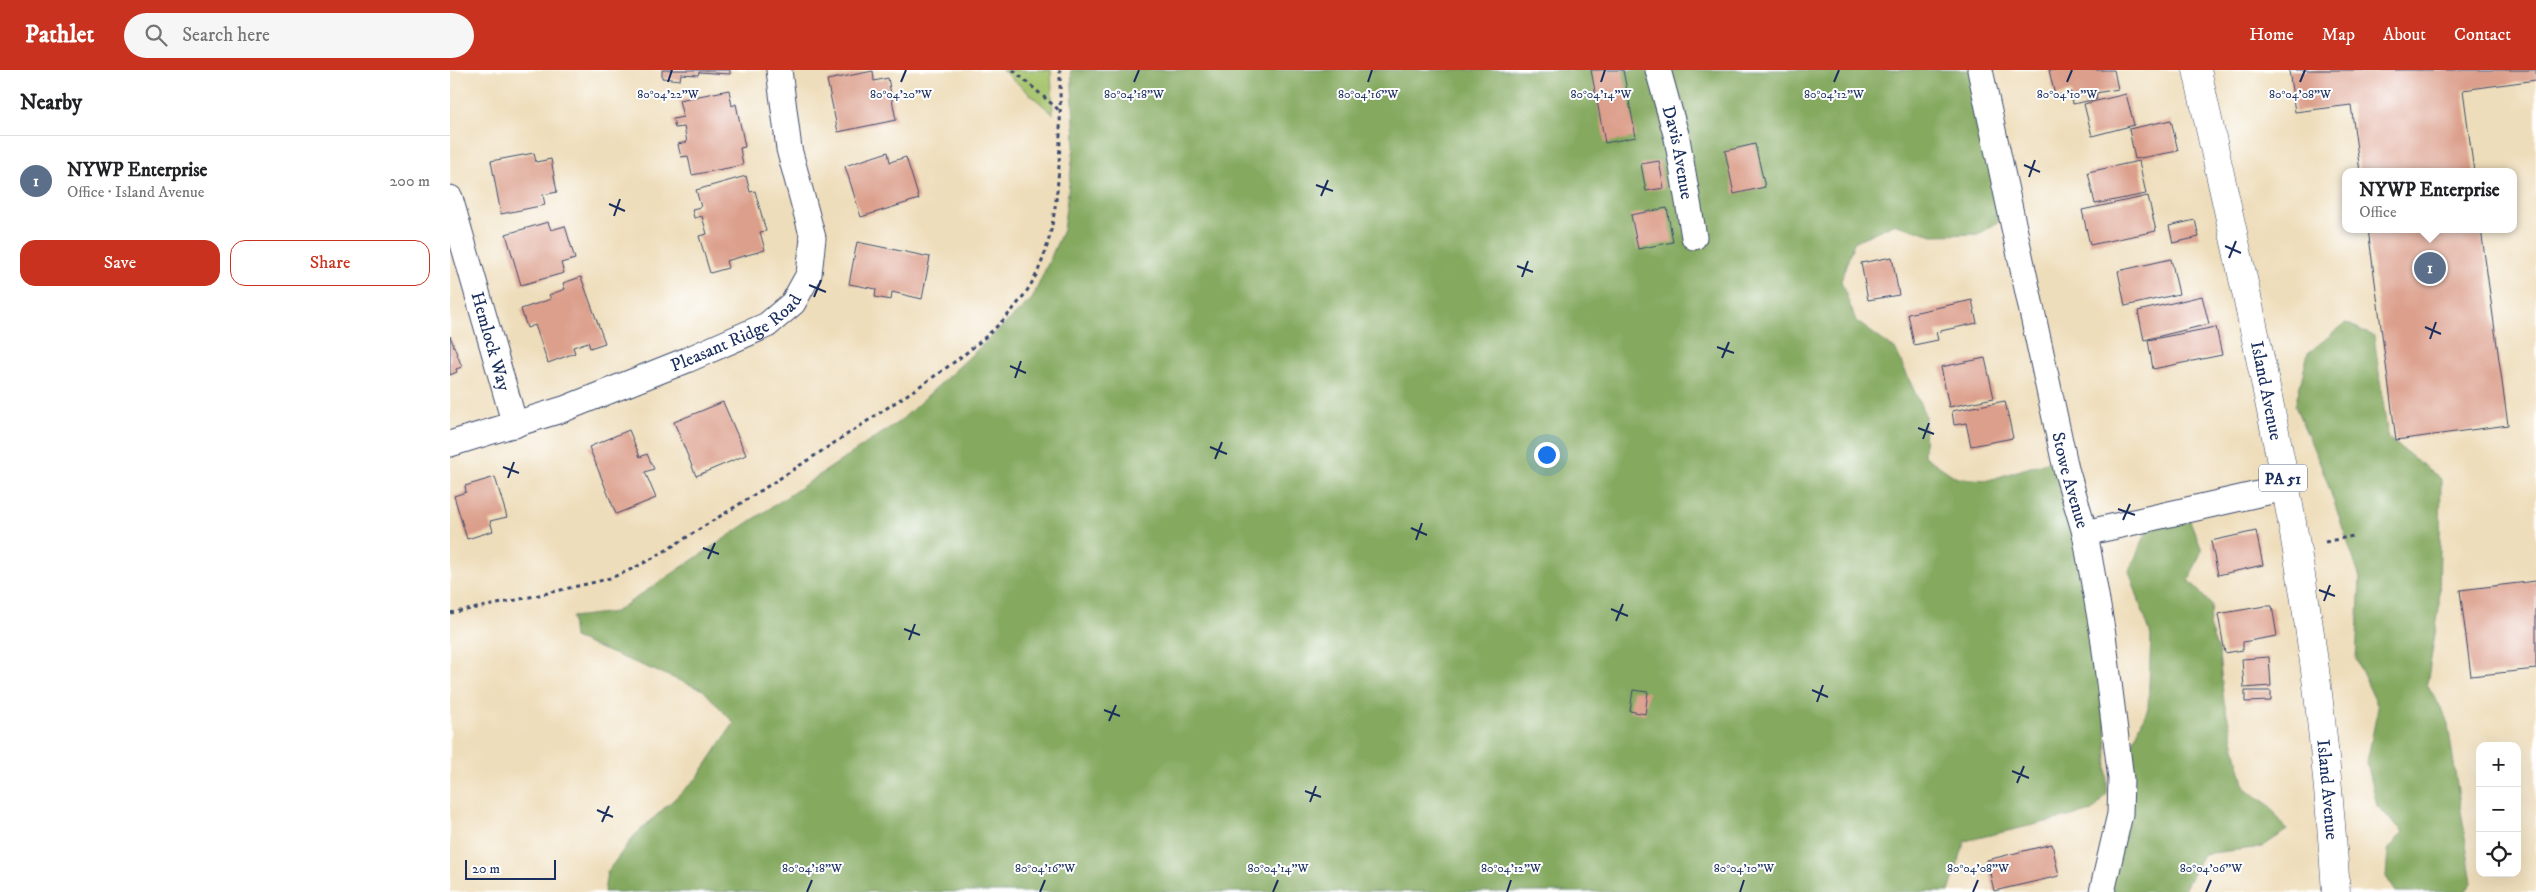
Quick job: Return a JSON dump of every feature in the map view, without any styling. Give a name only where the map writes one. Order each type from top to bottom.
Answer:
[{"type":"main road","name":"Island Avenue","points":[[2197,70],[2256,338],[2285,488],[2314,663],[2336,892]]},
{"type":"street","name":"Pleasant Ridge Road","points":[[450,444],[564,409],[767,326],[793,303],[809,274],[813,238],[788,149],[779,70]]},
{"type":"street","name":"Davis Avenue","points":[[1658,70],[1677,138],[1694,237]]},
{"type":"street","name":"Stowe Avenue","points":[[1980,70],[2066,469],[2085,533],[2103,635],[2122,779],[2120,814],[2102,892]]},
{"type":"street","name":"Hemlock Way","points":[[450,198],[515,425]]},
{"type":"street","points":[[2085,533],[2285,488]]},
{"type":"path","points":[[1014,70],[1060,112]]},
{"type":"path","points":[[450,613],[501,604],[613,577],[654,556],[789,474],[922,384],[975,345],[1011,311],[1034,279],[1048,243],[1055,202],[1060,112],[1060,70]]},
{"type":"green space","points":[[1002,70],[1051,70],[1053,114]]},
{"type":"green space","points":[[1071,70],[1977,70],[2009,215],[1979,234],[1933,235],[1893,224],[1854,242],[1841,281],[1856,321],[1896,350],[1925,415],[1924,456],[1957,478],[1989,480],[2062,457],[2106,677],[2107,794],[2093,811],[1965,841],[1949,892],[604,892],[607,872],[634,836],[697,778],[734,723],[703,690],[574,638],[572,617],[615,612],[900,421],[1032,299],[1063,230],[1075,139]]},
{"type":"green space","points":[[2346,323],[2374,336],[2388,438],[2441,479],[2439,609],[2427,684],[2447,718],[2472,883],[2465,892],[2396,892],[2386,877],[2388,850],[2403,832],[2377,806],[2367,762],[2378,707],[2356,659],[2360,578],[2324,473],[2295,406],[2308,353]]},
{"type":"green space","points":[[2188,516],[2202,550],[2189,580],[2212,606],[2209,626],[2219,654],[2224,702],[2245,788],[2269,805],[2287,830],[2262,847],[2203,854],[2183,892],[2107,892],[2124,762],[2148,708],[2151,636],[2129,571],[2150,525]]},
{"type":"building","points":[[662,70],[730,70],[730,74],[699,72],[698,75],[681,74],[680,80],[662,78]]},
{"type":"building","points":[[1591,70],[1623,70],[1636,137],[1605,143]]},
{"type":"building","points":[[2049,70],[2114,70],[2118,89],[2096,93],[2097,99],[2073,104],[2071,92],[2055,96]]},
{"type":"building","points":[[2289,70],[2536,70],[2536,80],[2463,90],[2473,168],[2359,168],[2351,105],[2295,112]]},
{"type":"building","points":[[873,71],[874,81],[888,78],[896,120],[838,132],[827,80]]},
{"type":"building","points":[[729,90],[732,106],[736,104],[745,147],[740,148],[743,165],[692,175],[688,156],[681,157],[678,144],[687,142],[684,127],[675,128],[673,119],[683,117],[679,100]]},
{"type":"building","points":[[2126,94],[2134,125],[2092,136],[2084,104]]},
{"type":"building","points":[[2171,120],[2178,151],[2135,159],[2129,129]]},
{"type":"building","points":[[1755,144],[1765,187],[1734,194],[1725,151]]},
{"type":"building","points":[[888,152],[890,162],[906,157],[919,199],[861,217],[845,166]]},
{"type":"building","points":[[534,153],[536,162],[551,159],[557,192],[543,195],[545,205],[501,214],[491,161]]},
{"type":"building","points":[[1659,161],[1664,188],[1646,191],[1641,164]]},
{"type":"building","points":[[2139,161],[2146,194],[2095,204],[2088,172]]},
{"type":"building","points":[[746,176],[750,192],[755,191],[766,231],[760,232],[765,250],[726,261],[728,268],[710,273],[699,236],[707,234],[702,216],[694,218],[692,209],[701,207],[696,190]]},
{"type":"building","points":[[2148,196],[2156,231],[2090,245],[2082,210]]},
{"type":"building","points":[[1667,208],[1673,242],[1638,249],[1631,215]]},
{"type":"building","points":[[2195,220],[2199,237],[2173,243],[2169,226]]},
{"type":"building","points":[[548,222],[551,230],[565,226],[575,259],[561,263],[564,273],[521,285],[506,234]]},
{"type":"building","points":[[2369,233],[2482,233],[2508,425],[2396,440]]},
{"type":"building","points":[[857,242],[930,257],[922,299],[892,292],[891,300],[875,297],[876,289],[849,284]]},
{"type":"building","points":[[1892,257],[1899,295],[1868,300],[1861,263]]},
{"type":"building","points":[[2171,259],[2179,294],[2125,306],[2118,271]]},
{"type":"building","points":[[581,277],[605,343],[590,348],[588,342],[573,347],[575,353],[548,363],[535,325],[527,328],[521,309],[551,299],[549,295],[565,289],[563,283]]},
{"type":"building","points":[[2202,296],[2209,324],[2144,340],[2138,311]]},
{"type":"building","points":[[1972,300],[1977,323],[1936,332],[1938,340],[1914,345],[1908,314]]},
{"type":"building","points":[[2216,327],[2222,355],[2153,369],[2148,340]]},
{"type":"building","points":[[450,336],[462,367],[456,369],[457,372],[450,375]]},
{"type":"building","points":[[1985,358],[1994,398],[1949,407],[1941,367]]},
{"type":"building","points":[[2005,401],[2013,438],[1971,446],[1966,423],[1954,425],[1952,411]]},
{"type":"building","points":[[723,402],[746,455],[696,476],[674,422]]},
{"type":"building","points":[[629,430],[640,457],[647,454],[654,469],[645,472],[656,498],[616,514],[589,447]]},
{"type":"building","points":[[495,477],[507,517],[490,521],[493,531],[467,539],[454,496],[466,492],[465,486]]},
{"type":"building","points":[[2256,531],[2263,565],[2218,575],[2211,541]]},
{"type":"building","points":[[2536,581],[2536,669],[2471,676],[2460,590]]},
{"type":"building","points":[[2272,606],[2277,636],[2243,642],[2243,650],[2225,653],[2218,614]]},
{"type":"building","points":[[2269,657],[2271,686],[2244,688],[2242,659]]},
{"type":"building","points":[[1633,690],[1648,692],[1645,714],[1630,711]]},
{"type":"building","points":[[2245,691],[2271,691],[2271,701],[2245,702]]},
{"type":"building","points":[[2052,844],[2059,876],[1994,891],[1987,860]]},
{"type":"place","name":"NYWP Enterprise","points":[[2430,268]]}]
